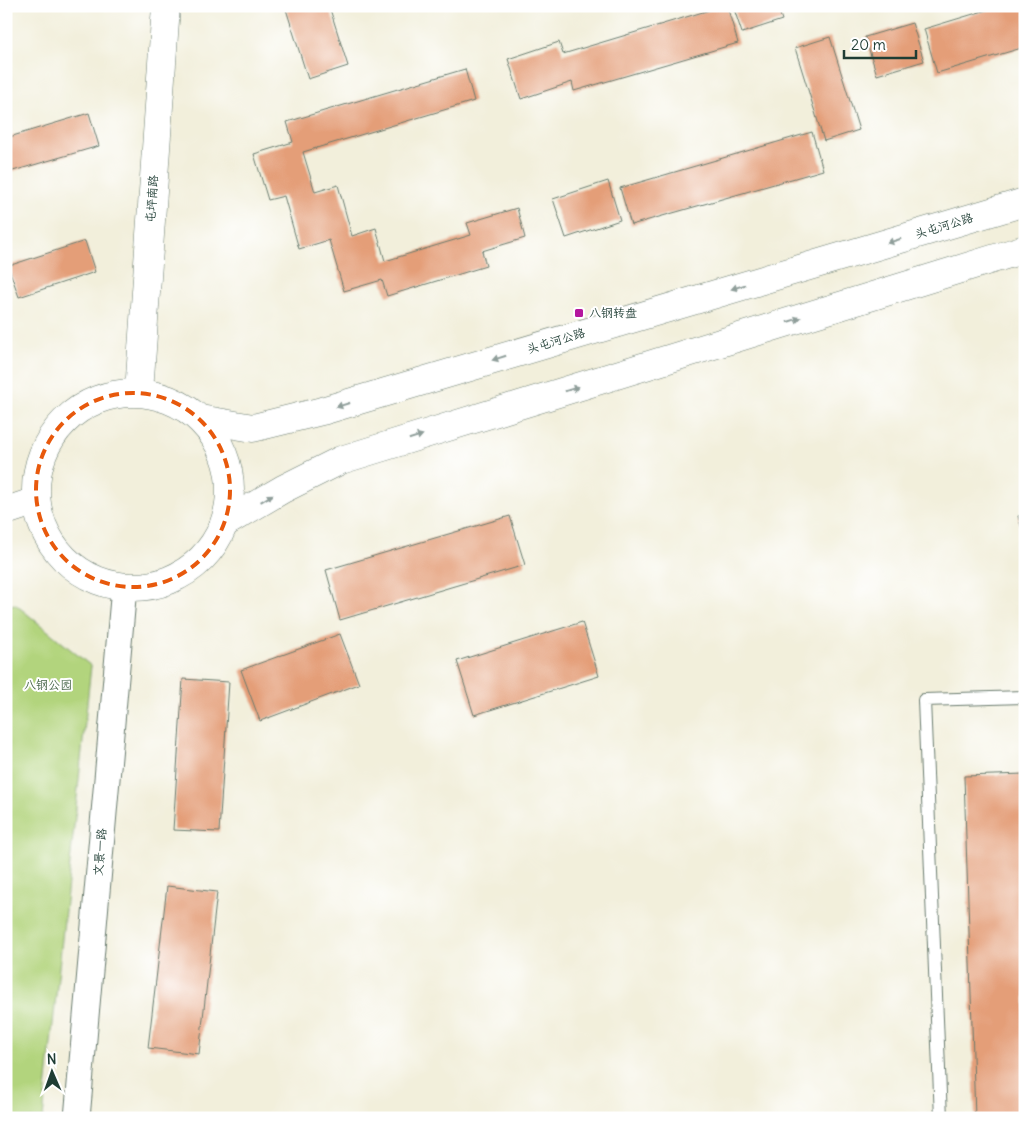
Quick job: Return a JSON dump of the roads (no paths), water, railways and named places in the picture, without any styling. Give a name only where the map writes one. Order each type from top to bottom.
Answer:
[{"type":"main road","name":"屯坪南路","points":[[139,392],[166,6]]},
{"type":"main road","name":"头屯河公路","points":[[200,419],[253,428],[322,411],[1025,202]]},
{"type":"main road","points":[[225,523],[283,489],[341,460],[1025,249]]},
{"type":"main road","points":[[139,392],[172,400],[200,419],[222,450],[231,486],[225,523],[202,559],[166,582],[124,587],[82,574],[50,543],[36,501],[40,459],[62,422],[97,399],[139,392]]},
{"type":"main road","points":[[6,511],[36,501]]},
{"type":"street","name":"文景一路","points":[[77,1118],[124,587]]},
{"type":"lane","points":[[940,1118],[924,700],[1025,697]]},
{"type":"place","name":"八钢转盘","points":[[579,313]]},
{"type":"park label","name":"八钢公园","points":[[48,685]]}]
